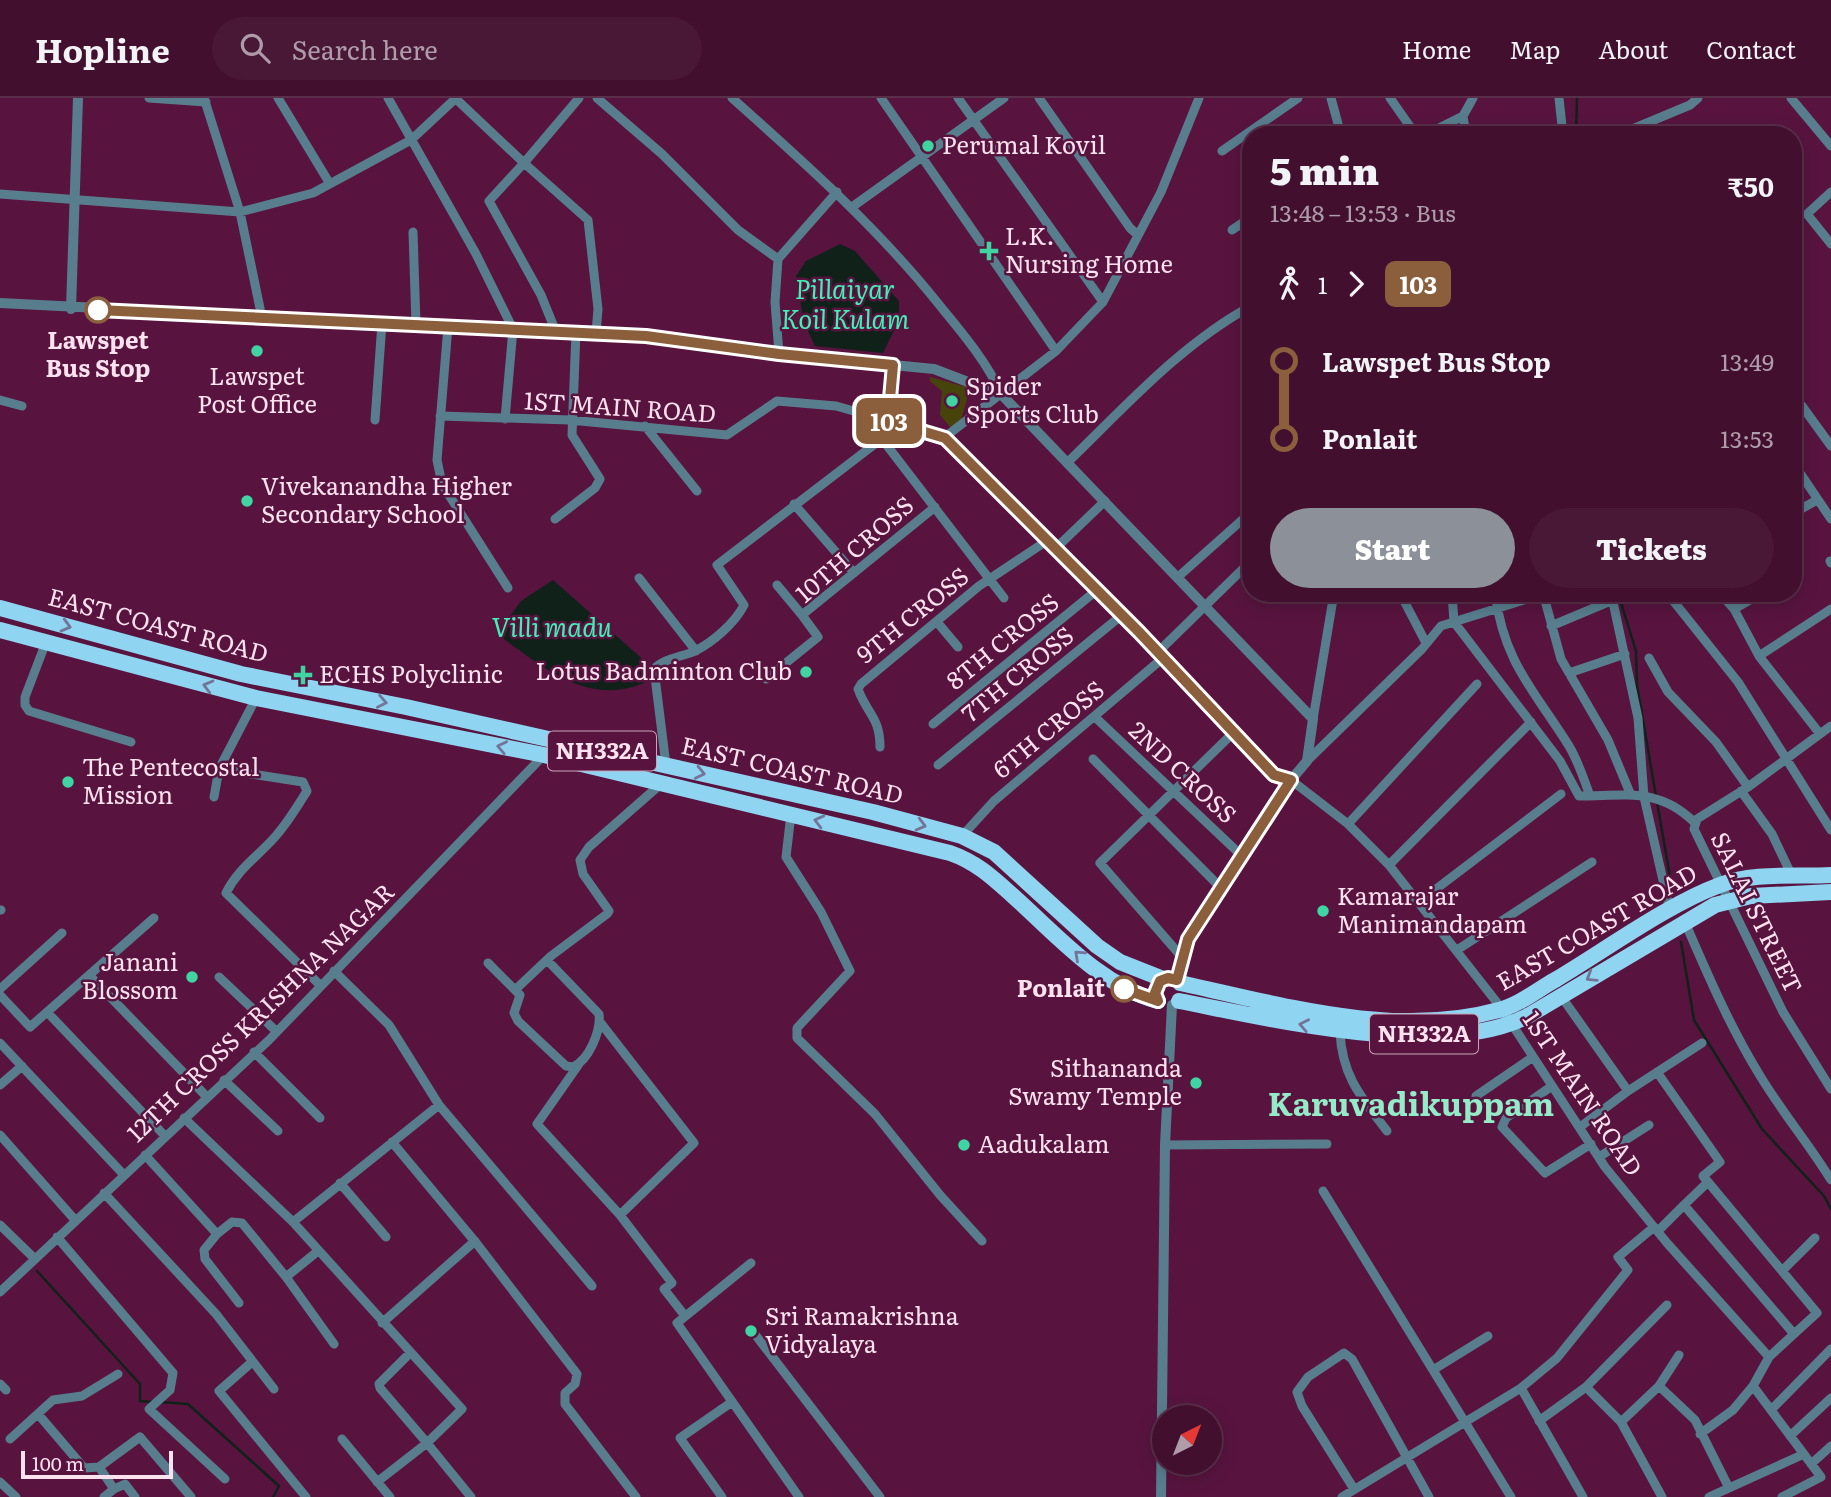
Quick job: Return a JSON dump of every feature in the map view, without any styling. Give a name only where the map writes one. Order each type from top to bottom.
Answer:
[{"type":"highway","name":"EAST COAST ROAD","points":[[0,608],[241,674],[406,707],[666,765],[873,812],[962,836],[994,852],[1097,946],[1120,962],[1173,980],[1318,1013],[1360,1018],[1451,1018],[1502,1009],[1670,911],[1724,892],[1793,877],[1831,875]]},
{"type":"highway","name":"EAST COAST ROAD","points":[[0,630],[256,698],[544,755],[966,858],[981,866],[1104,977],[1127,991],[1170,1002],[1340,1032],[1452,1033],[1511,1024],[1684,920],[1724,892],[1831,892]]},
{"type":"highway","points":[[1173,980],[1183,992],[1170,1002],[1156,989],[1173,980]]},
{"type":"street","points":[[71,309],[78,98]]},
{"type":"street","points":[[149,98],[205,100],[240,212],[262,318]]},
{"type":"street","points":[[278,98],[330,184]]},
{"type":"street","points":[[388,98],[476,254],[513,329],[505,419]]},
{"type":"street","points":[[0,194],[159,203],[240,212],[313,193],[330,184],[411,140],[455,98],[588,220],[598,309],[596,333]]},
{"type":"street","points":[[556,331],[541,295],[489,201],[579,98]]},
{"type":"street","points":[[597,98],[662,153],[738,230],[778,259]]},
{"type":"street","points":[[732,98],[837,192],[903,260],[988,364],[1002,395],[1313,719]]},
{"type":"street","points":[[881,98],[1056,351]]},
{"type":"street","points":[[958,98],[1103,302]]},
{"type":"street","points":[[852,207],[1004,98]]},
{"type":"street","points":[[1039,98],[1130,228],[1138,235]]},
{"type":"street","points":[[945,438],[1056,351],[1103,302],[1172,170],[1199,98]]},
{"type":"street","points":[[1255,126],[1286,101],[1298,98]]},
{"type":"street","points":[[1331,98],[1339,126]]},
{"type":"street","points":[[1390,98],[1410,126]]},
{"type":"street","points":[[1443,126],[1463,116],[1473,98]]},
{"type":"street","points":[[1559,98],[1562,126]]},
{"type":"street","points":[[1640,126],[1690,105],[1698,98]]},
{"type":"street","points":[[1791,98],[1831,146]]},
{"type":"street","points":[[1463,116],[1465,126]]},
{"type":"street","points":[[1222,152],[1242,136]]},
{"type":"street","points":[[779,354],[775,302],[778,259],[837,192]]},
{"type":"street","points":[[1831,192],[1807,214],[1831,244]]},
{"type":"street","points":[[1232,230],[1242,223]]},
{"type":"street","points":[[413,232],[416,325]]},
{"type":"street","points":[[0,303],[71,309],[646,336],[779,354],[934,369],[1002,395]]},
{"type":"street","points":[[1067,463],[1178,356],[1206,334],[1242,312]]},
{"type":"street","points":[[375,420],[382,323]]},
{"type":"street","points":[[448,326],[437,460],[442,484],[508,588]]},
{"type":"street","points":[[555,519],[595,488],[600,479],[575,443],[570,420],[576,332]]},
{"type":"street","points":[[888,421],[893,365]]},
{"type":"street","points":[[0,400],[22,406]]},
{"type":"street","name":"1ST MAIN ROAD","points":[[440,416],[570,420],[727,435],[777,401],[836,406],[945,438],[1122,615],[1274,775],[1291,780],[1348,824],[1390,865],[1502,1009],[1599,1157],[1656,1229],[1769,1357]]},
{"type":"street","points":[[1802,406],[1831,446]]},
{"type":"street","points":[[666,765],[654,669],[659,664],[696,651],[716,637],[744,605],[717,565],[901,424]]},
{"type":"street","points":[[645,426],[697,491]]},
{"type":"street","points":[[882,439],[1004,598]]},
{"type":"street","points":[[1802,477],[1831,519]]},
{"type":"street","points":[[1802,508],[1817,500]]},
{"type":"street","points":[[1056,548],[1105,501]]},
{"type":"street","points":[[794,504],[854,573]]},
{"type":"street","name":"10TH CROSS","points":[[766,679],[818,636],[802,615],[935,507]]},
{"type":"street","points":[[1178,577],[1242,520]]},
{"type":"street","name":"9TH CROSS","points":[[880,747],[878,722],[858,689],[895,653],[989,579],[1048,540]]},
{"type":"street","name":"6TH CROSS","points":[[962,836],[995,801],[1096,718],[1242,570]]},
{"type":"street","points":[[639,578],[696,651]]},
{"type":"street","points":[[776,585],[802,615]]},
{"type":"street","name":"8TH CROSS","points":[[933,724],[1097,590]]},
{"type":"street","points":[[1307,761],[1332,602]]},
{"type":"street","points":[[1405,602],[1426,643]]},
{"type":"street","points":[[1453,602],[1454,622],[1560,761],[1579,796],[1630,793],[1676,804],[1695,823]]},
{"type":"street","points":[[1496,602],[1504,639],[1519,674],[1570,748],[1590,796]]},
{"type":"street","points":[[1173,980],[1188,939],[1291,780],[1307,761],[1441,626],[1520,602]]},
{"type":"street","points":[[1545,602],[1561,659],[1608,740],[1630,793]]},
{"type":"street","points":[[1551,626],[1601,602]]},
{"type":"street","points":[[1613,602],[1638,718],[1648,798],[1670,911]]},
{"type":"street","points":[[1674,602],[1738,682],[1831,830]]},
{"type":"street","points":[[1728,602],[1759,656],[1827,731]]},
{"type":"street","points":[[1734,609],[1746,602]]},
{"type":"street","points":[[1759,656],[1831,609]]},
{"type":"street","name":"7TH CROSS","points":[[938,765],[1122,615]]},
{"type":"street","points":[[937,622],[958,647]]},
{"type":"street","points":[[46,642],[25,696],[25,705],[29,711],[131,742]]},
{"type":"street","points":[[1569,673],[1625,654]]},
{"type":"street","points":[[1649,658],[1668,692],[1716,742],[1772,834],[1793,877]]},
{"type":"street","points":[[1348,824],[1477,684]]},
{"type":"street","points":[[214,797],[219,769],[256,698]]},
{"type":"street","name":"2ND CROSS","points":[[1096,718],[1242,856]]},
{"type":"street","points":[[1390,865],[1531,722]]},
{"type":"street","name":"SALAI STREET","points":[[1827,731],[1695,823],[1694,829],[1783,1012],[1831,1089]]},
{"type":"street","points":[[1181,956],[1100,863],[1234,732]]},
{"type":"street","name":"12TH CROSS KRISHNA NAGAR","points":[[0,1292],[276,1031],[544,755]]},
{"type":"street","points":[[1093,759],[1221,888]]},
{"type":"street","points":[[219,769],[303,782],[307,791],[293,814],[274,838],[235,874],[226,893],[320,985]]},
{"type":"street","points":[[516,989],[547,960],[609,911],[580,867],[583,853],[662,783]]},
{"type":"street","points":[[1419,902],[1560,794]]},
{"type":"street","points":[[791,814],[786,856],[821,912],[850,971],[797,1028],[797,1038],[875,1114],[982,1241]]},
{"type":"street","points":[[1457,950],[1591,862]]},
{"type":"street","points":[[0,995],[30,1027],[153,918]]},
{"type":"street","points":[[1684,920],[1721,1007],[1759,1075],[1804,1136],[1831,1180]]},
{"type":"street","points":[[0,989],[62,933]]},
{"type":"street","points":[[547,960],[589,1000],[599,1014],[600,1021],[586,1058],[537,1124],[620,1214],[673,1283],[664,1289],[685,1316]]},
{"type":"street","points":[[488,963],[516,989],[520,1001],[514,1013],[518,1021],[566,1066],[579,1064]]},
{"type":"street","points":[[334,971],[389,1025],[439,1105],[592,1286]]},
{"type":"street","points":[[89,975],[206,1096]]},
{"type":"street","points":[[219,977],[276,1031]]},
{"type":"street","points":[[1560,996],[1628,1091]]},
{"type":"street","points":[[1161,1497],[1165,1145],[1170,1002]]},
{"type":"street","points":[[48,1013],[165,1136]]},
{"type":"street","points":[[600,1021],[694,1143],[620,1214]]},
{"type":"street","points":[[1340,1032],[1342,1063],[1347,1075],[1387,1131]]},
{"type":"street","points":[[0,1043],[124,1175]]},
{"type":"street","points":[[1580,1126],[1702,1043]]},
{"type":"street","points":[[254,1052],[320,1118]]},
{"type":"street","points":[[1476,1096],[1533,1057]]},
{"type":"street","points":[[0,1085],[22,1066]]},
{"type":"street","points":[[1657,1073],[1720,1162],[1703,1176],[1817,1313],[1769,1357],[1753,1386],[1733,1410],[1700,1434]]},
{"type":"street","points":[[224,1080],[278,1131]]},
{"type":"street","points":[[1552,1086],[1506,1118],[1502,1126],[1545,1172],[1591,1144]]},
{"type":"street","points":[[293,1222],[439,1105]]},
{"type":"street","points":[[184,1118],[293,1222],[462,1409],[427,1443],[377,1482]]},
{"type":"street","points":[[1599,1157],[1649,1125]]},
{"type":"street","points":[[0,1135],[75,1220]]},
{"type":"street","points":[[393,1142],[475,1241],[577,1374],[575,1384],[565,1393],[565,1404],[636,1497]]},
{"type":"street","points":[[1165,1145],[1327,1144]]},
{"type":"street","points":[[145,1154],[217,1234]]},
{"type":"street","points":[[1342,1497],[1521,1388],[1557,1358],[1628,1270],[1618,1257],[1656,1229],[1708,1182]]},
{"type":"street","points":[[340,1184],[386,1237]]},
{"type":"street","points":[[1323,1191],[1511,1497]]},
{"type":"street","points":[[104,1193],[216,1314],[274,1389]]},
{"type":"street","points":[[1684,1205],[1794,1334]]},
{"type":"street","points":[[239,1303],[205,1259],[204,1250],[217,1234],[232,1222],[242,1223],[286,1277],[334,1345]]},
{"type":"street","points":[[0,1225],[34,1258]]},
{"type":"street","points":[[57,1237],[173,1373],[170,1390],[149,1409],[225,1479]]},
{"type":"street","points":[[1782,1271],[1815,1238]]},
{"type":"street","points":[[382,1323],[475,1241]]},
{"type":"street","points":[[286,1277],[318,1251]]},
{"type":"street","points":[[751,1263],[677,1323],[799,1497]]},
{"type":"street","points":[[1539,1421],[1586,1387],[1667,1305]]},
{"type":"street","points":[[754,1332],[880,1497]]},
{"type":"street","points":[[1433,1370],[1488,1336]]},
{"type":"street","points":[[1771,1410],[1831,1349]]},
{"type":"street","points":[[410,1353],[379,1384],[380,1388],[471,1497]]},
{"type":"street","points":[[1354,1489],[1302,1406],[1297,1392],[1308,1377],[1344,1353],[1352,1359],[1429,1497]]},
{"type":"street","points":[[1620,1422],[1659,1386],[1679,1355]]},
{"type":"street","points":[[252,1362],[219,1391],[306,1497]]},
{"type":"street","points":[[10,1439],[52,1400],[82,1396],[118,1374]]},
{"type":"street","points":[[1659,1386],[1695,1420],[1729,1488]]},
{"type":"street","points":[[1753,1386],[1821,1477],[1782,1497]]},
{"type":"street","points":[[1586,1387],[1620,1422],[1662,1497]]},
{"type":"street","points":[[1521,1388],[1583,1497]]},
{"type":"street","points":[[1790,1436],[1831,1398]]},
{"type":"street","points":[[722,1497],[680,1437],[732,1402]]},
{"type":"street","points":[[38,1414],[85,1468],[99,1467],[139,1437],[191,1497]]},
{"type":"street","points":[[342,1439],[390,1497]]},
{"type":"street","points":[[1811,1464],[1831,1446]]},
{"type":"street","points":[[1709,1497],[1804,1454]]},
{"type":"street","points":[[99,1467],[114,1489]]},
{"type":"street","points":[[0,1482],[16,1497]]},
{"type":"street","points":[[104,1497],[125,1484],[135,1497]]},
{"type":"shaded area","points":[[930,377],[970,388],[959,427],[952,429],[940,415],[942,391],[930,381]]},
{"type":"water","name":"Pillaiyar Koil Kulam","points":[[840,244],[855,251],[899,301],[899,320],[883,353],[815,346],[804,323],[796,276],[806,261]]},
{"type":"water","name":"Villi madu","points":[[553,580],[646,662],[644,683],[623,689],[603,690],[566,680],[497,634],[521,601]]},
{"type":"waterway","points":[[1576,126],[1577,98]]},
{"type":"waterway","points":[[1621,602],[1636,651],[1637,685],[1656,796]]},
{"type":"waterway","points":[[1657,802],[1673,894]]},
{"type":"waterway","points":[[1681,942],[1694,1020],[1762,1129],[1824,1196],[1831,1209]]},
{"type":"waterway","points":[[37,1271],[140,1384],[140,1401],[154,1402]]},
{"type":"waterway","points":[[160,1402],[188,1404],[279,1486],[273,1497]]},
{"type":"bus line","name":"103","points":[[98,310],[646,336],[779,354],[893,365],[888,421],[945,438],[1139,632],[1274,775],[1291,780],[1188,939],[1181,956],[1177,980],[1168,978],[1160,981],[1155,993],[1158,1001],[1124,989]]},
{"type":"place","name":"Perumal Kovil","points":[[928,146]]},
{"type":"place","name":"L.K. Nursing Home","points":[[989,251]]},
{"type":"place","name":"Lawspet Bus Stop","points":[[98,310]]},
{"type":"place","name":"Lawspet Post Office","points":[[257,351]]},
{"type":"place","name":"Spider Sports Club","points":[[952,401]]},
{"type":"place","name":"Vivekanandha Higher Secondary School","points":[[247,501]]},
{"type":"place","name":"Lotus Badminton Club","points":[[806,672]]},
{"type":"place","name":"ECHS Polyclinic","points":[[303,675]]},
{"type":"place","name":"The Pentecostal Mission","points":[[68,782]]},
{"type":"place","name":"Kamarajar Manimandapam","points":[[1323,911]]},
{"type":"place","name":"Janani Blossom","points":[[192,977]]},
{"type":"place","name":"Ponlait","points":[[1124,989]]},
{"type":"place","name":"Sithananda Swamy Temple","points":[[1196,1083]]},
{"type":"place","name":"Aadukalam","points":[[964,1145]]},
{"type":"place","name":"Sri Ramakrishna Vidyalaya","points":[[751,1331]]},
{"type":"district","name":"Karuvadikuppam","points":[[1411,1105]]}]
